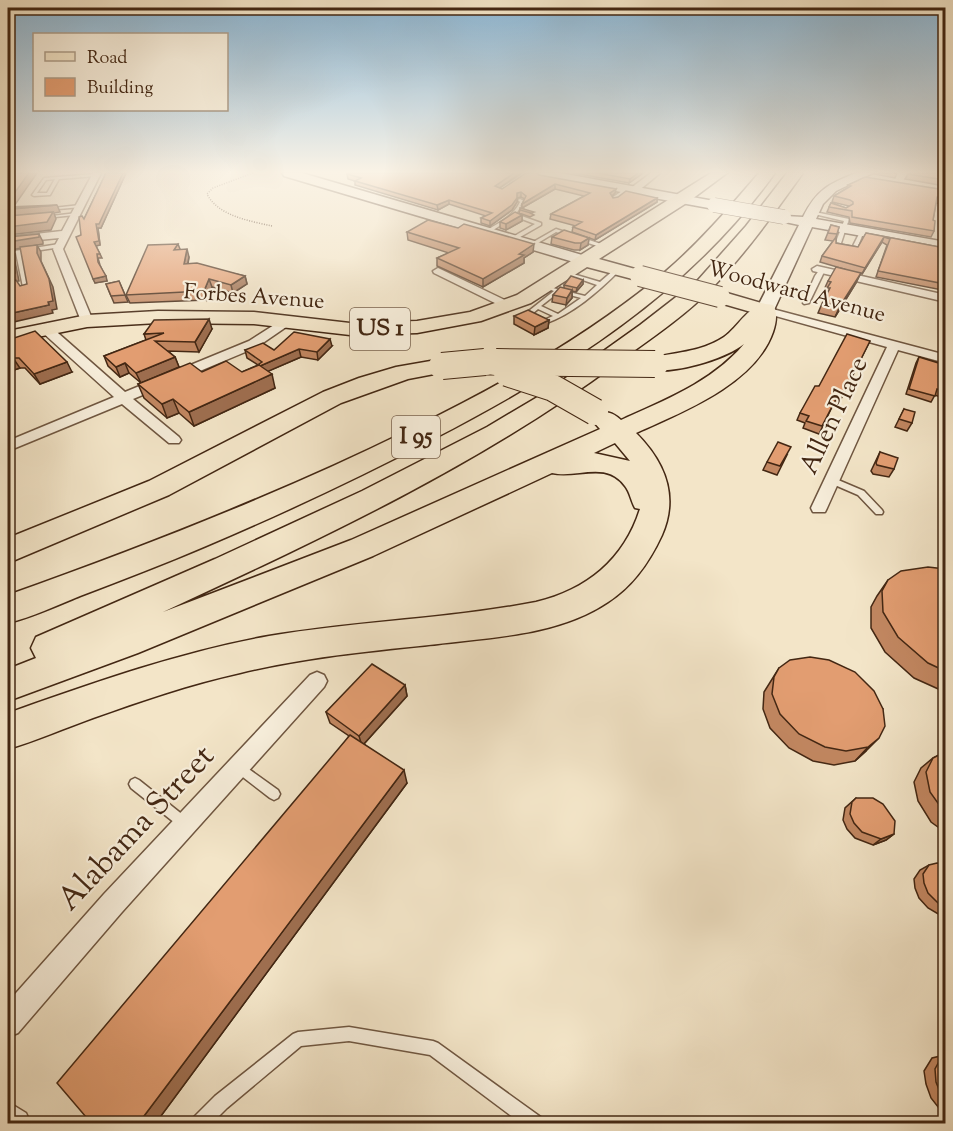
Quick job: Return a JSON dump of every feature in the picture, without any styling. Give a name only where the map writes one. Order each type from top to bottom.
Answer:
[{"type":"highway","name":"I 95","points":[[8,609],[91,579],[294,496],[391,450],[531,375],[603,329],[673,275],[722,226]]},
{"type":"highway","name":"I 95","points":[[8,663],[105,624],[281,543],[416,476],[528,414],[582,380],[705,284],[755,226]]},
{"type":"highway","points":[[8,551],[159,488],[358,386],[396,373],[486,362],[655,364],[705,354],[731,342],[765,310],[767,321],[764,332],[739,364],[689,399],[509,483],[351,553],[8,686]]},
{"type":"highway","points":[[8,731],[122,691],[242,657],[324,644],[523,619],[584,600],[608,584],[635,557],[654,516],[657,494],[644,461],[619,432],[570,395],[538,381],[494,371],[442,366]]},
{"type":"highway","points":[[509,483],[587,461],[617,466],[630,474],[644,491],[647,508],[644,539]]},
{"type":"main road","name":"Woodward Avenue","points":[[466,226],[531,245],[556,245],[583,260],[765,310]]},
{"type":"main road","name":"Forbes Avenue","points":[[8,337],[87,321],[158,316],[220,316],[350,329],[417,327],[474,317],[510,306],[556,283],[583,260],[639,226]]},
{"type":"main road","points":[[765,310],[808,226]]},
{"type":"main road","points":[[849,226],[862,232],[945,247]]},
{"type":"street","points":[[69,226],[59,246],[87,321]]},
{"type":"street","points":[[8,240],[65,234]]},
{"type":"street","points":[[820,270],[945,299]]},
{"type":"street","points":[[438,271],[510,306]]},
{"type":"street","name":"Woodward Avenue","points":[[765,310],[945,359]]},
{"type":"street","points":[[8,446],[253,344],[285,322]]},
{"type":"street","points":[[46,328],[123,398],[174,440]]},
{"type":"street","name":"Allen Place","points":[[819,508],[894,345]]},
{"type":"street","name":"Alabama Street","points":[[8,1023],[317,681]]},
{"type":"street","points":[[8,1118],[15,1124]]},
{"type":"lane","points":[[487,232],[497,226]]},
{"type":"lane","points":[[513,239],[536,226]]},
{"type":"lane","points":[[531,245],[556,230],[583,240]]},
{"type":"lane","points":[[556,245],[571,238],[605,247]]},
{"type":"lane","points":[[8,253],[59,246]]},
{"type":"lane","points":[[16,286],[26,287],[18,251]]},
{"type":"lane","points":[[556,283],[538,307],[528,314],[544,322],[558,316],[586,298],[618,270]]},
{"type":"lane","points":[[806,303],[820,270]]},
{"type":"lane","points":[[556,283],[601,284]]},
{"type":"lane","points":[[556,283],[586,298]]},
{"type":"lane","points":[[538,307],[558,316]]},
{"type":"lane","points":[[831,480],[861,493],[879,512]]},
{"type":"lane","points":[[239,767],[274,794]]},
{"type":"lane","points":[[135,784],[186,825]]},
{"type":"lane","points":[[200,1124],[221,1102],[298,1039],[349,1034],[433,1048],[536,1124]]},
{"type":"building","points":[[80,226],[96,226],[99,241],[94,242],[100,254],[97,254],[98,262],[106,276],[93,279],[76,237],[81,235]]},
{"type":"building","points":[[418,226],[458,228],[470,226],[534,244],[519,254],[524,255],[483,279],[437,258],[459,248],[407,232]]},
{"type":"building","points":[[575,226],[611,226],[596,235],[573,227]]},
{"type":"building","points":[[831,226],[839,227],[837,234],[828,233]]},
{"type":"building","points":[[903,226],[935,226],[934,231]]},
{"type":"building","points":[[564,230],[589,238],[581,243],[575,243],[552,237]]},
{"type":"building","points":[[866,233],[945,248],[945,284],[878,271],[890,239],[884,237],[865,268],[822,256],[836,237],[836,243],[858,247]]},
{"type":"building","points":[[39,234],[39,237],[8,242],[8,237]]},
{"type":"building","points":[[178,244],[174,250],[187,249],[184,264],[197,263],[245,276],[231,285],[209,279],[204,291],[126,295],[148,245]]},
{"type":"building","points":[[37,245],[37,253],[49,279],[53,301],[48,302],[49,305],[8,314],[8,282],[16,280],[20,286],[27,284],[20,247]]},
{"type":"building","points":[[8,248],[10,248],[15,273],[8,274]]},
{"type":"building","points":[[836,267],[861,273],[840,306],[823,302],[830,288],[827,288],[831,282],[828,281]]},
{"type":"building","points":[[571,276],[583,280],[577,288],[564,285]]},
{"type":"building","points":[[119,281],[125,295],[111,296],[106,284]]},
{"type":"building","points":[[560,287],[572,290],[567,298],[553,295]]},
{"type":"building","points":[[528,310],[549,320],[535,327],[514,316]]},
{"type":"building","points":[[209,319],[195,342],[155,341],[175,357],[136,373],[125,363],[116,367],[104,356],[164,333],[144,334],[154,320]]},
{"type":"building","points":[[35,331],[67,362],[34,374],[19,358],[8,360],[8,340]]},
{"type":"building","points":[[294,332],[330,339],[317,352],[299,349],[260,366],[262,362],[245,350],[263,343],[274,350]]},
{"type":"building","points":[[847,334],[870,341],[841,399],[837,397],[822,426],[806,421],[809,416],[800,413],[815,386],[819,386]]},
{"type":"building","points":[[919,357],[945,365],[945,392],[937,389],[935,396],[909,389]]},
{"type":"building","points":[[226,361],[242,372],[259,365],[272,374],[189,412],[173,399],[162,404],[138,384],[190,363],[202,372]]},
{"type":"building","points":[[904,409],[915,412],[912,423],[899,419]]},
{"type":"building","points":[[778,442],[791,447],[780,466],[767,462]]},
{"type":"building","points":[[880,452],[898,458],[894,469],[877,465]]},
{"type":"building","points":[[928,567],[945,569],[945,671],[928,663],[898,637],[883,612],[882,591],[888,580],[901,571]]},
{"type":"building","points":[[810,657],[829,660],[855,672],[874,691],[883,709],[885,726],[879,738],[868,747],[846,751],[825,747],[799,734],[780,714],[772,694],[774,677],[779,668],[790,660]]},
{"type":"building","points":[[372,664],[405,685],[359,736],[326,712]]},
{"type":"building","points":[[350,735],[404,770],[138,1124],[92,1124],[57,1083]]},
{"type":"building","points":[[945,752],[945,813],[930,792],[926,772],[933,758]]},
{"type":"building","points":[[856,798],[873,798],[883,804],[895,821],[894,834],[881,839],[862,832],[850,814],[852,802]]},
{"type":"building","points":[[945,864],[945,908],[928,893],[924,883],[923,874],[929,865]]},
{"type":"building","points":[[945,1055],[945,1101],[936,1082],[935,1069],[942,1056]]}]
